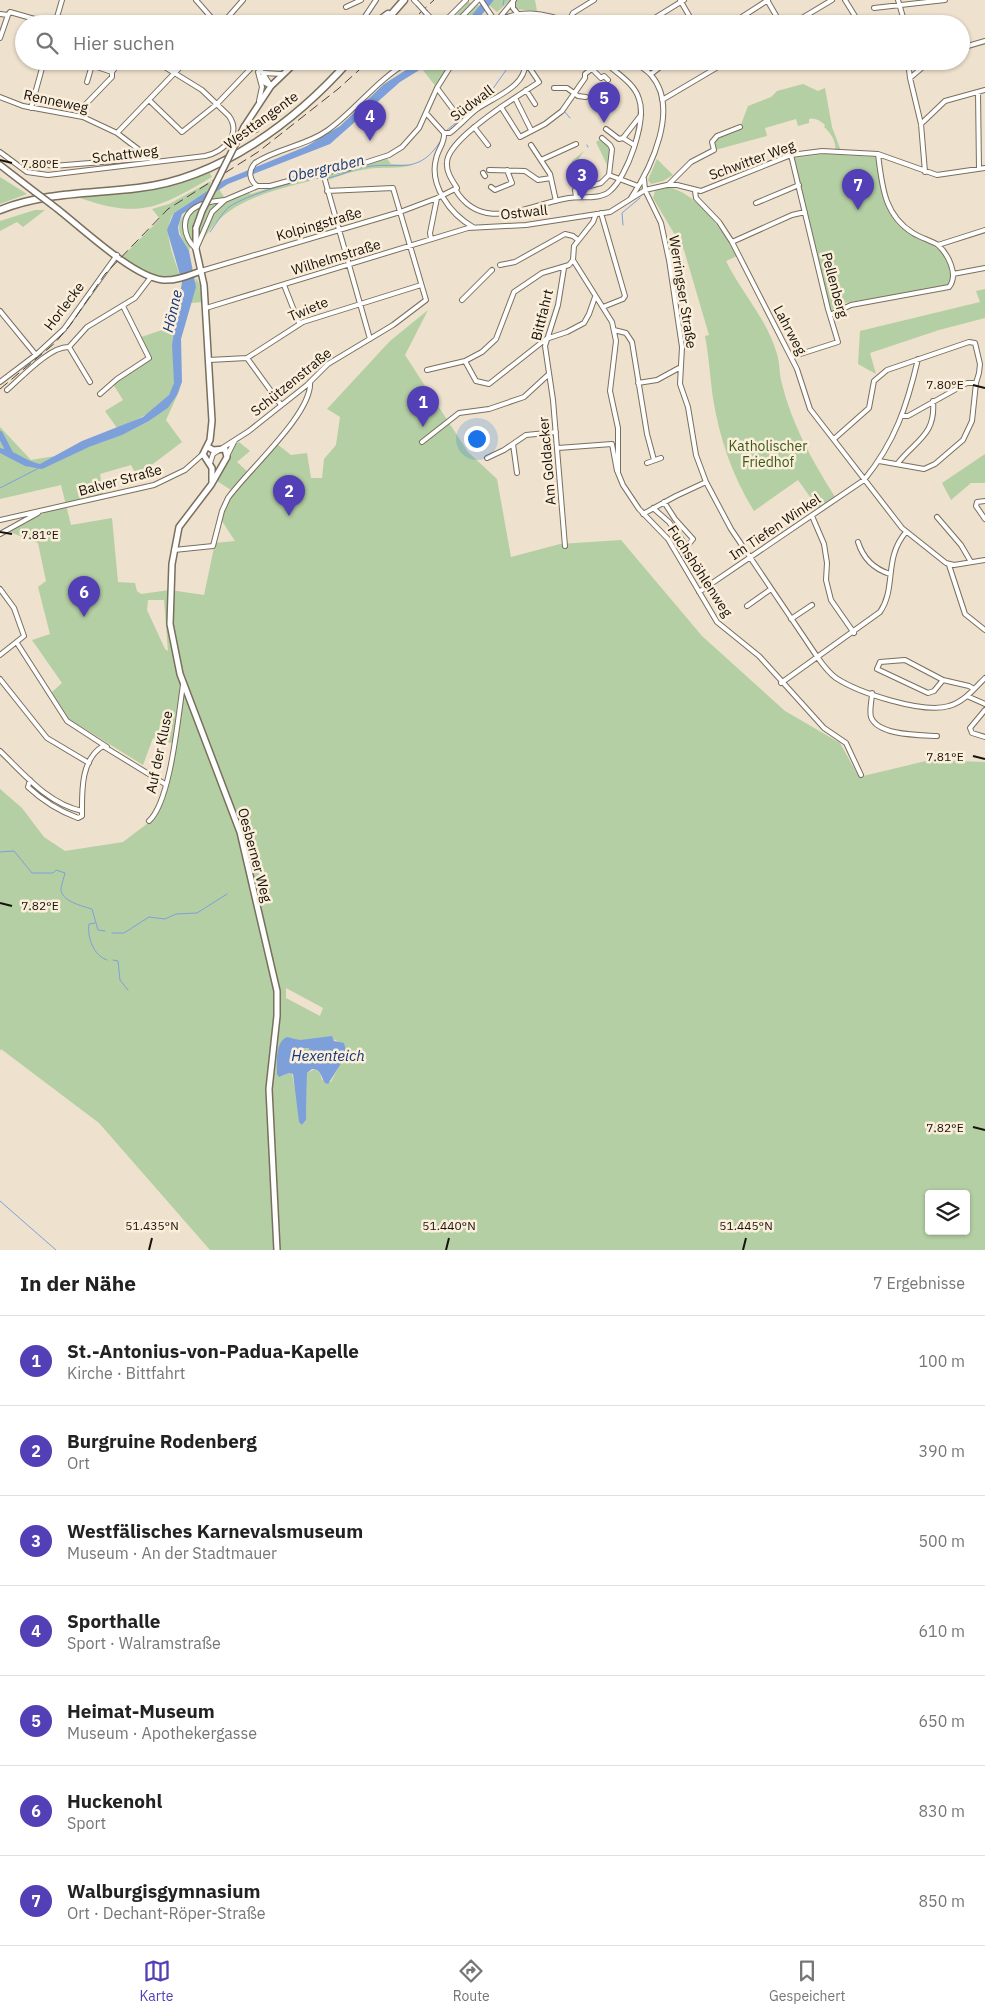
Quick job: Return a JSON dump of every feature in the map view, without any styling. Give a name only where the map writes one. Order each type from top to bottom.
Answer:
[{"type":"main road","points":[[391,15],[404,0]]},
{"type":"main road","points":[[387,15],[397,8]]},
{"type":"main road","name":"Westtangente","points":[[0,210],[49,196],[140,188],[196,175],[233,157],[261,138],[307,103],[339,70]]},
{"type":"street","points":[[56,15],[62,0]]},
{"type":"street","points":[[196,0],[209,15]]},
{"type":"street","points":[[230,15],[243,0]]},
{"type":"street","points":[[346,7],[361,0]]},
{"type":"street","points":[[366,15],[376,0]]},
{"type":"street","points":[[414,0],[428,15]]},
{"type":"street","points":[[451,15],[466,0]]},
{"type":"street","points":[[464,15],[480,0],[492,15]]},
{"type":"street","points":[[514,0],[516,12]]},
{"type":"street","points":[[502,15],[514,0]]},
{"type":"street","points":[[572,15],[594,0]]},
{"type":"street","points":[[744,15],[767,0],[776,15]]},
{"type":"street","points":[[807,15],[832,0]]},
{"type":"street","points":[[845,0],[854,15]]},
{"type":"street","points":[[874,8],[899,2],[945,0]]},
{"type":"street","points":[[660,15],[682,1],[689,15]]},
{"type":"street","points":[[899,2],[903,15]]},
{"type":"street","points":[[0,14],[8,15],[10,12],[21,15]]},
{"type":"street","points":[[511,15],[516,12],[540,15]]},
{"type":"street","points":[[0,38],[8,15]]},
{"type":"street","points":[[970,45],[985,41]]},
{"type":"street","points":[[31,108],[42,70]]},
{"type":"street","points":[[87,82],[91,70]]},
{"type":"street","points":[[85,105],[112,77],[112,72],[106,70]]},
{"type":"street","points":[[172,70],[202,90],[217,104],[232,120],[233,133],[245,134],[251,131]]},
{"type":"street","points":[[150,101],[182,132],[217,104],[248,70]]},
{"type":"street","name":"Balver Straße","points":[[0,520],[154,485],[185,470],[204,454],[208,447],[212,422],[206,308],[195,237],[202,211],[244,127],[271,86],[287,70]]},
{"type":"street","points":[[257,186],[252,182],[251,169],[262,159],[300,146],[321,134],[357,106],[380,81],[396,70]]},
{"type":"street","points":[[225,200],[212,212],[196,250],[188,240],[185,224],[189,213],[201,204],[225,200],[250,191],[257,186],[273,186],[346,169],[395,152],[411,138],[448,70]]},
{"type":"street","name":"Südwall","points":[[442,196],[436,180],[435,165],[445,134],[519,81],[524,70]]},
{"type":"street","points":[[531,70],[540,82],[501,106],[474,127],[447,159],[449,174],[468,207],[483,212],[523,211],[556,201],[606,194],[621,179],[634,145],[641,114],[640,101],[633,86],[614,70]]},
{"type":"street","points":[[501,106],[520,137],[545,124],[562,111],[585,78],[585,74],[591,70]]},
{"type":"street","points":[[593,70],[601,78],[604,76],[608,80]]},
{"type":"street","points":[[630,200],[644,179],[659,138],[662,100],[651,74],[645,70]]},
{"type":"street","points":[[651,74],[656,70]]},
{"type":"street","points":[[662,100],[713,70]]},
{"type":"street","points":[[909,70],[921,124],[926,172]]},
{"type":"street","points":[[910,78],[919,70]]},
{"type":"street","points":[[117,133],[176,72]]},
{"type":"street","points":[[261,72],[273,75],[282,74]]},
{"type":"street","points":[[261,72],[271,86]]},
{"type":"street","points":[[260,101],[262,87],[261,72]]},
{"type":"street","points":[[437,88],[458,116]]},
{"type":"street","points":[[554,88],[567,88],[581,97],[586,97]]},
{"type":"street","points":[[526,90],[535,104]]},
{"type":"street","points":[[921,124],[945,102],[985,90]]},
{"type":"street","points":[[978,92],[979,169]]},
{"type":"street","name":"Renneweg","points":[[0,97],[31,108],[83,117],[117,133],[153,160]]},
{"type":"street","points":[[515,98],[531,130]]},
{"type":"street","name":"Südwall","points":[[426,113],[445,134]]},
{"type":"street","points":[[623,138],[641,114]]},
{"type":"street","name":"Südwall","points":[[423,119],[439,126]]},
{"type":"street","points":[[474,127],[488,145]]},
{"type":"street","points":[[667,186],[691,162],[714,150],[712,142],[715,138],[740,127]]},
{"type":"street","points":[[606,129],[619,139],[623,138],[634,145]]},
{"type":"street","name":"Schattweg","points":[[37,162],[53,166],[205,156],[223,149],[233,133]]},
{"type":"street","points":[[576,197],[575,190],[601,183],[609,175],[612,149],[602,138]]},
{"type":"street","points":[[541,160],[576,144]]},
{"type":"street","points":[[531,145],[551,178],[556,201]]},
{"type":"street","name":"Schwitter Weg","points":[[645,190],[677,185],[700,191],[791,155],[822,151],[878,154],[926,172],[941,175],[985,168]]},
{"type":"street","name":"Schattweg","points":[[0,152],[27,172],[48,175],[153,160]]},
{"type":"street","points":[[830,315],[851,305],[947,288],[952,284],[953,274],[948,258],[938,245],[904,227],[892,214],[884,194],[878,154]]},
{"type":"street","name":"Pellenberg","points":[[791,155],[838,342],[791,358]]},
{"type":"street","points":[[0,165],[117,255],[151,276],[165,280],[199,272]]},
{"type":"street","points":[[489,170],[525,171],[540,180],[551,178]]},
{"type":"street","points":[[490,187],[495,190],[512,183],[507,170]]},
{"type":"street","points":[[323,173],[370,339]]},
{"type":"street","points":[[609,175],[638,186]]},
{"type":"street","points":[[644,179],[645,190]]},
{"type":"street","points":[[756,203],[798,185]]},
{"type":"street","points":[[327,191],[392,188],[421,284]]},
{"type":"street","name":"Kolpingstraße","points":[[199,272],[400,212],[442,196],[456,188]]},
{"type":"street","name":"Ostwall","points":[[473,226],[526,225],[601,213],[618,209],[645,190]]},
{"type":"street","name":"Werringser Straße","points":[[645,190],[661,222],[669,260],[682,346],[679,368],[680,384],[688,408],[696,455],[706,482],[731,529],[818,658],[838,679],[907,706],[924,709],[950,706],[967,696],[985,678]]},
{"type":"street","name":"Lahrweg","points":[[695,191],[696,198],[719,222],[732,242],[799,373],[807,406],[906,532],[949,565]]},
{"type":"street","points":[[442,196],[458,216],[473,226]]},
{"type":"street","points":[[431,239],[430,232],[437,198]]},
{"type":"street","points":[[201,204],[208,207],[212,212]]},
{"type":"street","points":[[732,242],[792,215],[805,212]]},
{"type":"street","points":[[601,213],[625,296],[623,300],[603,307]]},
{"type":"street","points":[[427,370],[465,361],[482,352],[496,338],[514,292],[542,273],[564,268],[573,260],[574,249],[578,240],[593,222],[596,214]]},
{"type":"street","name":"Wilhelmstraße","points":[[206,308],[473,226]]},
{"type":"street","points":[[938,245],[985,230]]},
{"type":"street","points":[[500,265],[515,262],[565,234],[573,236],[578,240]]},
{"type":"street","name":"Horlecke","points":[[0,382],[36,355],[64,329],[117,255]]},
{"type":"street","name":"Fuchshöhlenweg","points":[[573,260],[603,307],[614,330],[615,345],[610,391],[619,436],[618,472],[623,485],[643,514],[668,539],[718,622],[759,656],[824,728],[846,743],[861,775]]},
{"type":"street","name":"Bittfahrt","points":[[550,374],[546,339],[558,306],[564,268]]},
{"type":"street","points":[[953,274],[985,268]]},
{"type":"street","points":[[462,300],[492,270]]},
{"type":"street","points":[[69,347],[87,327],[135,298],[151,276]]},
{"type":"street","name":"Schützenstraße","points":[[211,464],[212,455],[220,448],[237,438],[281,405],[310,382],[328,364],[393,326],[426,300],[421,284]]},
{"type":"street","name":"Twiete","points":[[247,358],[299,323],[421,284]]},
{"type":"street","points":[[284,285],[299,323]]},
{"type":"street","points":[[465,361],[476,381],[489,384],[546,339],[567,332],[584,323],[590,314],[595,297]]},
{"type":"street","points":[[100,394],[117,379],[149,358],[123,306]]},
{"type":"street","points":[[0,311],[36,355]]},
{"type":"street","points":[[614,330],[626,333],[630,339],[647,434],[654,460]]},
{"type":"street","points":[[834,439],[869,408],[874,381],[887,370],[969,342],[975,343],[980,364],[972,421],[963,440],[935,464],[924,469],[879,461]]},
{"type":"street","points":[[7,390],[47,355],[61,346],[69,347]]},
{"type":"street","points":[[69,347],[90,382]]},
{"type":"street","points":[[209,360],[247,358],[281,405]]},
{"type":"street","name":"Im Tiefen Winkel","points":[[699,592],[864,480],[893,439],[902,416],[918,359]]},
{"type":"street","points":[[638,383],[656,380],[679,368]]},
{"type":"street","points":[[422,442],[459,413],[489,409],[524,397],[550,374]]},
{"type":"street","name":"Am Goldacker","points":[[550,374],[558,448],[565,546]]},
{"type":"street","points":[[174,550],[213,546],[222,511],[228,498],[295,419],[308,398],[310,382]]},
{"type":"street","points":[[902,416],[908,416],[967,383],[976,383]]},
{"type":"street","points":[[898,464],[929,431],[933,418],[933,401]]},
{"type":"street","points":[[486,458],[526,435],[556,432]]},
{"type":"street","name":"Oesberner Weg","points":[[237,438],[232,444],[223,467],[182,522],[174,550],[170,584],[170,624],[176,660],[183,685],[240,832],[277,991],[277,1016],[269,1088],[278,1250]]},
{"type":"street","points":[[513,444],[517,473]]},
{"type":"street","points":[[558,448],[612,444],[615,468],[618,472]]},
{"type":"street","points":[[208,447],[213,450],[220,448],[226,450],[227,457]]},
{"type":"street","points":[[204,454],[217,469],[223,467]]},
{"type":"street","points":[[647,463],[662,458]]},
{"type":"street","points":[[211,464],[214,473],[211,485]]},
{"type":"street","points":[[643,514],[706,482]]},
{"type":"street","points":[[985,501],[976,504],[985,519]]},
{"type":"street","points":[[654,508],[669,522],[685,544],[689,544],[693,539],[691,535],[675,519],[664,502]]},
{"type":"street","points":[[0,534],[42,510]]},
{"type":"street","points":[[812,516],[824,544],[827,564],[826,577],[831,600],[854,633]]},
{"type":"street","points":[[937,517],[971,562]]},
{"type":"street","points":[[782,683],[878,616],[883,609],[888,594],[896,547],[906,532]]},
{"type":"street","points":[[858,542],[872,565],[878,570],[890,574]]},
{"type":"street","points":[[985,560],[949,565],[965,614],[985,630]]},
{"type":"street","points":[[747,606],[771,589]]},
{"type":"street","points":[[0,590],[17,613],[24,638],[0,655]]},
{"type":"street","points":[[791,619],[812,605]]},
{"type":"street","points":[[17,643],[67,721],[165,784]]},
{"type":"street","points":[[943,680],[934,690],[928,693],[876,669],[880,662],[903,659],[943,680],[974,689]]},
{"type":"street","points":[[0,679],[43,734],[89,763]]},
{"type":"street","name":"Auf der Kluse","points":[[149,821],[158,808],[165,784],[175,740],[183,685]]},
{"type":"street","points":[[872,693],[871,715],[876,723],[901,734],[936,736]]},
{"type":"street","points":[[967,696],[985,704]]},
{"type":"street","points":[[985,710],[970,727],[972,733],[985,736]]},
{"type":"street","points":[[30,780],[28,787],[54,807],[78,818],[82,813],[84,779],[89,763],[100,748],[107,747]]},
{"type":"street","points":[[0,751],[30,780],[60,803],[82,813]]},
{"type":"green space","points":[[494,0],[511,0],[497,12],[489,5]]},
{"type":"green space","points":[[517,0],[535,0],[537,11],[515,9]]},
{"type":"green space","points":[[468,2],[480,6],[472,15],[456,15]]},
{"type":"green space","points":[[423,70],[448,70],[437,88]]},
{"type":"green space","points":[[803,84],[818,91],[825,88],[832,127],[841,151],[835,151],[834,141],[831,134],[824,127],[825,125],[813,119],[809,119],[809,123],[798,126],[796,119],[765,128],[767,136],[715,150],[713,140],[740,127],[748,106],[771,97],[777,91]]},
{"type":"green space","points":[[601,139],[610,148],[608,167],[596,142]]},
{"type":"green space","points":[[584,151],[577,161],[580,183],[587,180],[588,183],[574,187],[571,179],[572,161]]},
{"type":"green space","points":[[825,154],[876,157],[881,190],[886,206],[902,229],[929,243],[944,256],[949,267],[951,282],[946,287],[844,303],[831,311],[794,158]]},
{"type":"green space","points":[[385,156],[391,164],[412,165],[364,170],[324,182],[323,173]]},
{"type":"green space","points":[[657,159],[673,175],[663,181],[651,184],[648,180]]},
{"type":"green space","points":[[209,171],[212,177],[163,203],[149,207],[134,209],[118,208],[80,198],[99,194],[159,188]]},
{"type":"green space","points":[[309,175],[310,181],[261,195],[231,210],[207,233],[199,249],[205,208],[213,194],[219,189],[226,200],[247,192],[251,194]]},
{"type":"green space","points":[[0,177],[27,194],[0,204]]},
{"type":"green space","points":[[211,181],[209,190],[174,213],[170,220],[170,244],[180,276],[163,277],[149,273],[121,258],[160,219],[152,209],[169,204]]},
{"type":"green space","name":"Katholischer Friedhof","points":[[667,187],[678,190],[699,204],[717,224],[737,256],[726,261],[773,341],[778,358],[780,376],[791,414],[811,457],[835,497],[818,508],[798,480],[754,511],[733,471],[719,427],[713,398],[705,336],[709,335],[684,250],[653,198],[655,191]]},
{"type":"green space","points":[[205,198],[196,217],[189,251],[180,233],[180,220],[189,209]]},
{"type":"green space","points":[[35,210],[45,210],[23,227],[17,222],[0,231],[0,221]]},
{"type":"green space","points":[[196,278],[200,285],[202,302],[191,303]]},
{"type":"green space","points":[[985,289],[985,318],[939,330],[870,353],[876,374],[858,364],[860,331],[980,302],[976,291]]},
{"type":"green space","points":[[428,310],[405,355],[468,452],[497,479],[511,557],[560,544],[621,540],[702,636],[785,711],[840,743],[859,777],[930,760],[985,762],[985,1250],[210,1250],[99,1123],[1,1049],[0,1051],[0,789],[22,808],[44,837],[65,851],[123,842],[152,820],[161,803],[163,804],[175,744],[153,738],[143,765],[69,719],[52,692],[62,683],[32,640],[50,634],[38,587],[46,581],[38,543],[10,532],[44,513],[66,505],[71,525],[112,518],[118,582],[135,583],[137,591],[141,594],[170,590],[204,595],[215,543],[235,541],[222,521],[226,505],[234,492],[217,481],[229,460],[234,444],[239,442],[250,451],[237,462],[250,474],[277,444],[291,455],[307,453],[311,478],[322,478],[324,459],[336,445],[340,417],[327,409],[390,341]],"holes":[[[148,600],[164,600],[168,651],[165,649],[147,610]],[[286,988],[323,1008],[320,1016],[286,998]],[[293,1038],[300,1040],[328,1038],[340,1044],[346,1051],[331,1082],[322,1080],[320,1073],[315,1069],[307,1073],[306,1120],[302,1125],[292,1074],[289,1073],[282,1076]]]},
{"type":"green space","points":[[176,327],[173,387],[162,404],[154,410],[117,428],[105,411],[123,400],[113,384],[152,359],[141,337]]},
{"type":"green space","points":[[181,387],[166,420],[182,442],[137,476],[131,465],[100,474],[104,497],[66,505],[61,485],[0,499],[0,427],[31,460],[73,453],[121,435],[149,421],[168,408]]},
{"type":"green space","points":[[985,454],[985,483],[971,483],[951,500],[942,483]]},
{"type":"green space","points":[[303,1048],[310,1048],[312,1057],[308,1061],[302,1058],[300,1052]]},
{"type":"water","points":[[484,0],[494,0],[482,15],[472,15]]},
{"type":"water","points":[[406,70],[419,70],[400,82],[330,144],[228,184],[182,214],[178,227],[179,234],[189,251],[196,287],[181,339],[182,382],[177,395],[168,408],[149,421],[122,435],[89,447],[42,469],[25,466],[0,453],[0,448],[5,449],[40,464],[82,441],[143,417],[169,395],[174,383],[172,345],[182,282],[167,230],[174,213],[224,180],[307,146],[340,126],[384,84]]},
{"type":"water","name":"Hexenteich","points":[[332,1036],[334,1041],[344,1043],[346,1051],[345,1057],[328,1084],[325,1083],[317,1070],[312,1069],[307,1073],[306,1120],[302,1125],[299,1122],[293,1074],[289,1073],[279,1077],[277,1074],[280,1043],[287,1037],[300,1040]],"holes":[[[303,1048],[309,1048],[312,1057],[308,1061],[302,1058],[300,1053]]]},
{"type":"waterway","points":[[503,5],[504,0]]},
{"type":"waterway","name":"Obergraben","points":[[446,131],[487,97],[506,70]]},
{"type":"waterway","points":[[564,111],[570,118]]},
{"type":"waterway","name":"Obergraben","points":[[326,178],[360,168],[416,163],[425,159],[443,137]]},
{"type":"waterway","name":"Obergraben","points":[[210,232],[226,209],[237,202],[288,184],[322,178]]},
{"type":"waterway","points":[[623,225],[622,213],[640,198]]},
{"type":"waterway","points":[[0,434],[11,455]]},
{"type":"waterway","points":[[0,488],[39,468]]},
{"type":"waterway","points":[[0,852],[14,851],[32,873],[53,873],[56,870],[65,873],[61,888],[64,896],[72,902],[92,909],[98,930],[105,931]]},
{"type":"waterway","points":[[112,933],[124,933],[149,917],[165,919],[176,914],[197,913],[227,894]]},
{"type":"waterway","points":[[95,923],[89,924],[90,940],[98,955],[107,960]]},
{"type":"waterway","points":[[113,960],[118,961],[120,980],[128,990]]},
{"type":"waterway","points":[[0,1201],[56,1250]]},
{"type":"railway","points":[[418,15],[434,0]]},
{"type":"railway","points":[[0,389],[55,343],[71,324],[105,274],[168,209],[258,152],[359,70]]},
{"type":"place","name":"Heimat-Museum","points":[[604,123]]},
{"type":"place","name":"Sporthalle","points":[[370,141]]},
{"type":"place","name":"Westfälisches Karnevalsmuseum","points":[[582,200]]},
{"type":"place","name":"Walburgisgymnasium","points":[[858,210]]},
{"type":"place","name":"St.-Antonius-von-Padua-Kapelle","points":[[423,427]]},
{"type":"place","name":"Burgruine Rodenberg","points":[[289,516]]},
{"type":"place","name":"Huckenohl","points":[[84,617]]},
{"type":"water label","name":"Hönne","points":[[172,311]]}]
